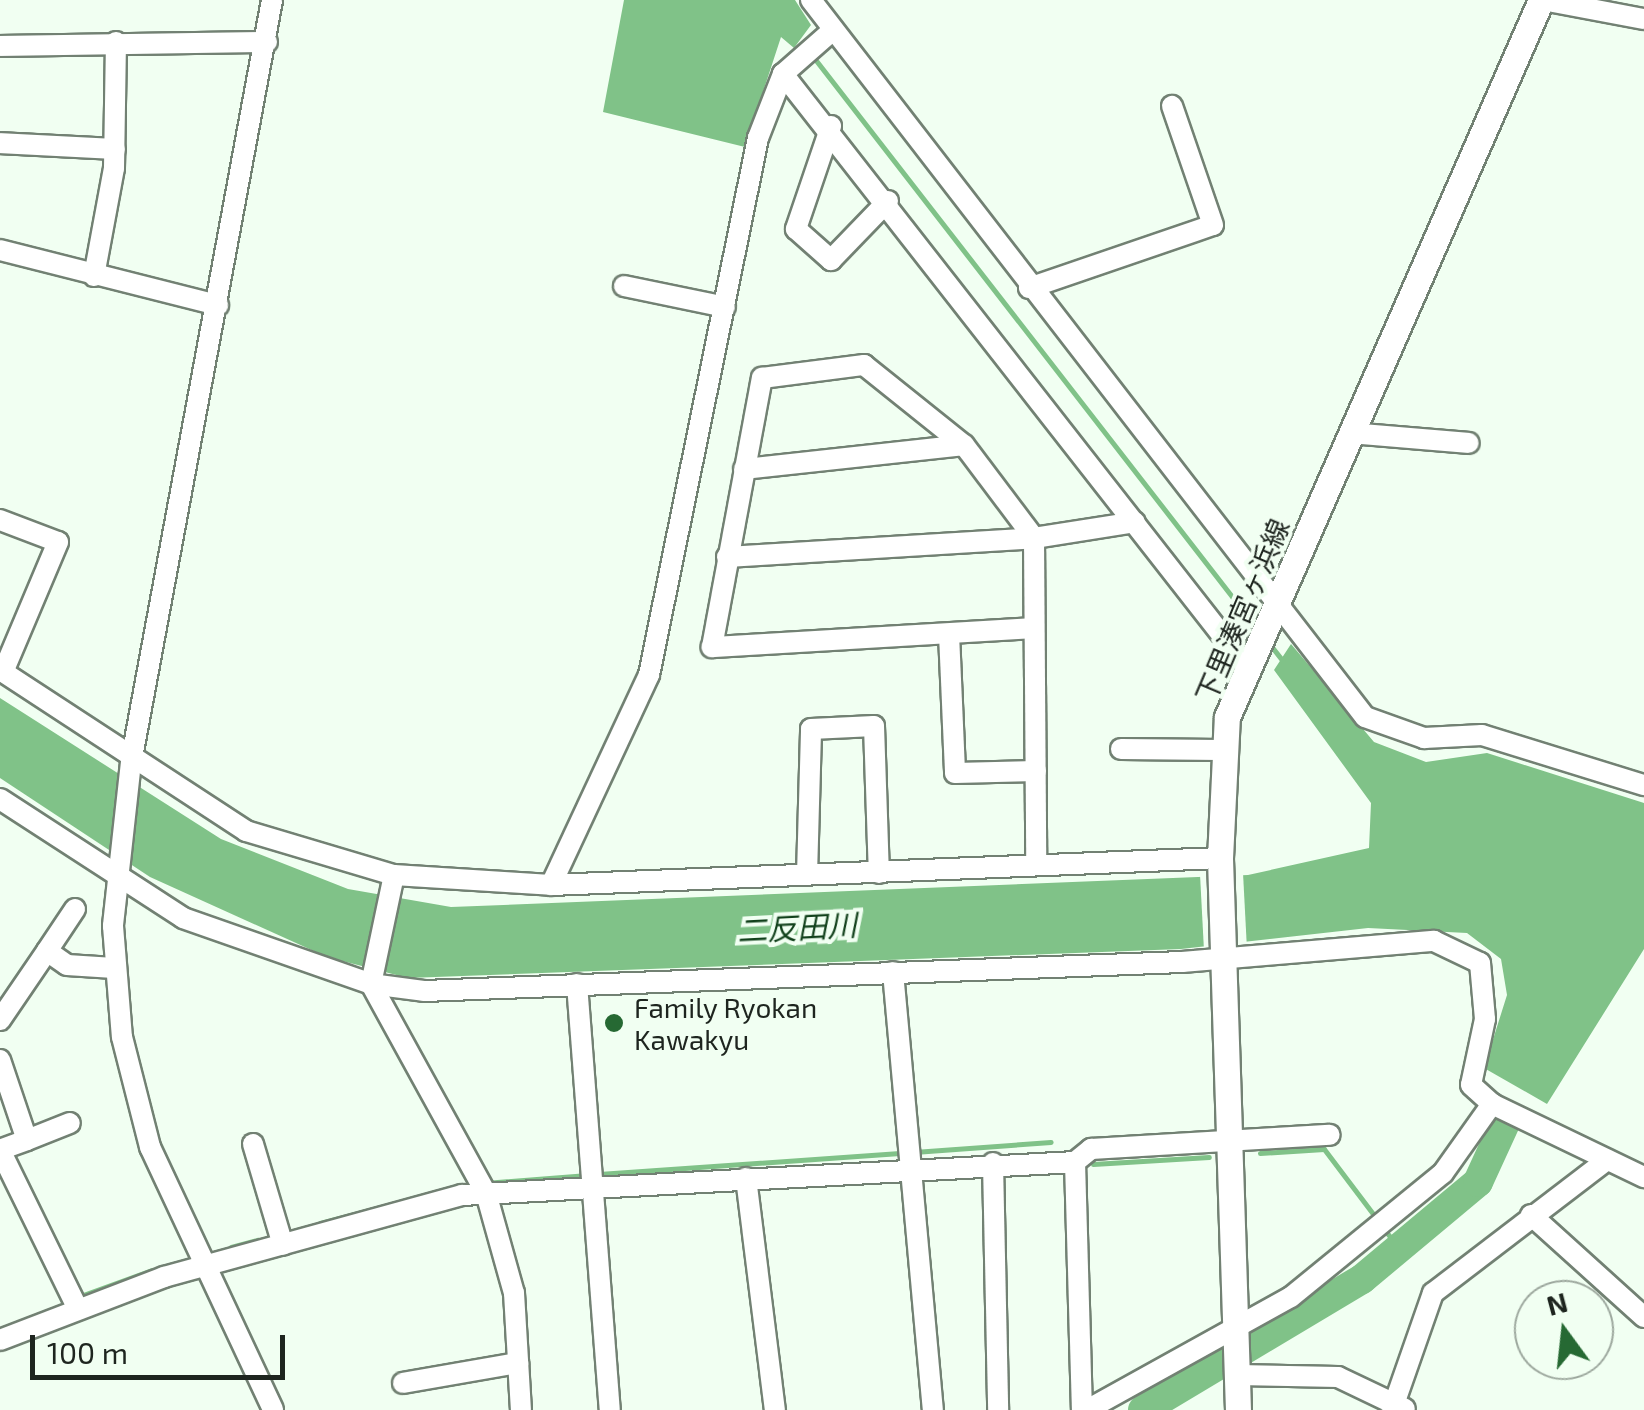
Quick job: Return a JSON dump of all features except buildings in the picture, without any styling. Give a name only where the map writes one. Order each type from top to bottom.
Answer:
[{"type":"main road","name":"下里湊宮ヶ浜線","points":[[1238,1410],[1234,1142],[1220,858],[1220,750],[1247,667],[1542,0]]},
{"type":"street","points":[[272,0],[130,762],[115,881],[114,968],[150,1147],[273,1410]]},
{"type":"street","points":[[811,0],[830,32],[1276,608],[1365,717],[1387,730],[1482,735],[1644,785]]},
{"type":"street","points":[[1542,0],[1644,19]]},
{"type":"street","points":[[551,885],[649,674],[758,138],[788,68],[830,32]]},
{"type":"street","points":[[94,276],[115,149],[116,42]]},
{"type":"street","points":[[0,46],[267,42]]},
{"type":"street","points":[[788,68],[1247,667]]},
{"type":"street","points":[[1029,288],[1213,225],[1172,106]]},
{"type":"street","points":[[830,126],[796,229],[831,260],[888,201]]},
{"type":"street","points":[[0,143],[115,149]]},
{"type":"street","points":[[0,250],[218,305]]},
{"type":"street","points":[[624,286],[725,307]]},
{"type":"street","points":[[1033,628],[712,648],[762,378],[864,365],[964,446],[1034,538],[1036,865]]},
{"type":"street","points":[[1351,434],[1469,443]]},
{"type":"street","points":[[744,468],[964,446]]},
{"type":"street","points":[[0,520],[58,542],[2,671],[130,762],[246,831],[394,875],[551,885],[1220,858]]},
{"type":"street","points":[[727,557],[1034,538],[1135,522]]},
{"type":"street","points":[[949,634],[955,773],[1036,771]]},
{"type":"street","points":[[807,875],[812,728],[874,726],[879,872]]},
{"type":"street","points":[[1120,749],[1220,750]]},
{"type":"street","points":[[0,799],[115,881],[252,946],[371,984],[577,984],[894,972],[1412,940],[1474,955],[1485,1019],[1469,1070],[1492,1104],[1644,1177]]},
{"type":"street","points":[[394,875],[371,984],[481,1185],[514,1294],[521,1410]]},
{"type":"street","points":[[0,1020],[75,910]]},
{"type":"street","points":[[47,951],[68,965],[114,968]]},
{"type":"street","points":[[894,972],[933,1410]]},
{"type":"street","points":[[577,984],[610,1410]]},
{"type":"street","points":[[0,1060],[27,1140]]},
{"type":"street","points":[[1075,1162],[1084,1410],[1237,1327],[1381,1225],[1467,1148],[1492,1104]]},
{"type":"street","points":[[70,1123],[0,1150],[77,1307]]},
{"type":"street","points":[[0,1340],[77,1307],[481,1185],[590,1179],[746,1178],[909,1158],[1075,1162],[1091,1149],[1330,1136]]},
{"type":"street","points":[[253,1144],[283,1245]]},
{"type":"street","points":[[1238,1371],[1338,1377],[1398,1408],[1433,1293],[1607,1160]]},
{"type":"street","points":[[992,1163],[998,1410]]},
{"type":"street","points":[[746,1178],[776,1410]]},
{"type":"street","points":[[1531,1215],[1644,1317]]},
{"type":"street","points":[[403,1383],[518,1362]]},
{"type":"water","points":[[624,0],[795,0],[811,25],[794,48],[781,37],[745,147],[603,112]]},
{"type":"water","name":"二反田川","points":[[1291,644],[1374,742],[1426,762],[1487,753],[1644,803],[1644,949],[1547,1104],[1484,1068],[1507,995],[1501,959],[1467,933],[1368,928],[1181,949],[408,978],[327,957],[150,877],[0,778],[0,698],[221,839],[348,889],[451,907],[1248,875],[1369,848],[1371,803],[1274,670]]},
{"type":"pier","points":[[1243,873],[1247,946],[1204,948],[1200,875]]},
{"type":"waterway","points":[[811,54],[1258,630]]},
{"type":"waterway","points":[[1268,642],[1283,661]]},
{"type":"waterway","points":[[1143,1410],[1362,1279],[1478,1182],[1505,1123]]},
{"type":"waterway","points":[[914,1152],[1051,1142]]},
{"type":"waterway","points":[[1260,1153],[1324,1149],[1377,1219]]},
{"type":"waterway","points":[[599,1174],[903,1153]]},
{"type":"waterway","points":[[1093,1164],[1209,1157]]},
{"type":"waterway","points":[[485,1183],[588,1175]]},
{"type":"waterway","points":[[320,1223],[380,1207]]},
{"type":"waterway","points":[[1383,1228],[1399,1248]]},
{"type":"waterway","points":[[231,1247],[258,1240]]},
{"type":"waterway","points":[[83,1295],[152,1270]]},
{"type":"place","name":"Family Ryokan Kawakyu","points":[[614,1023]]}]
